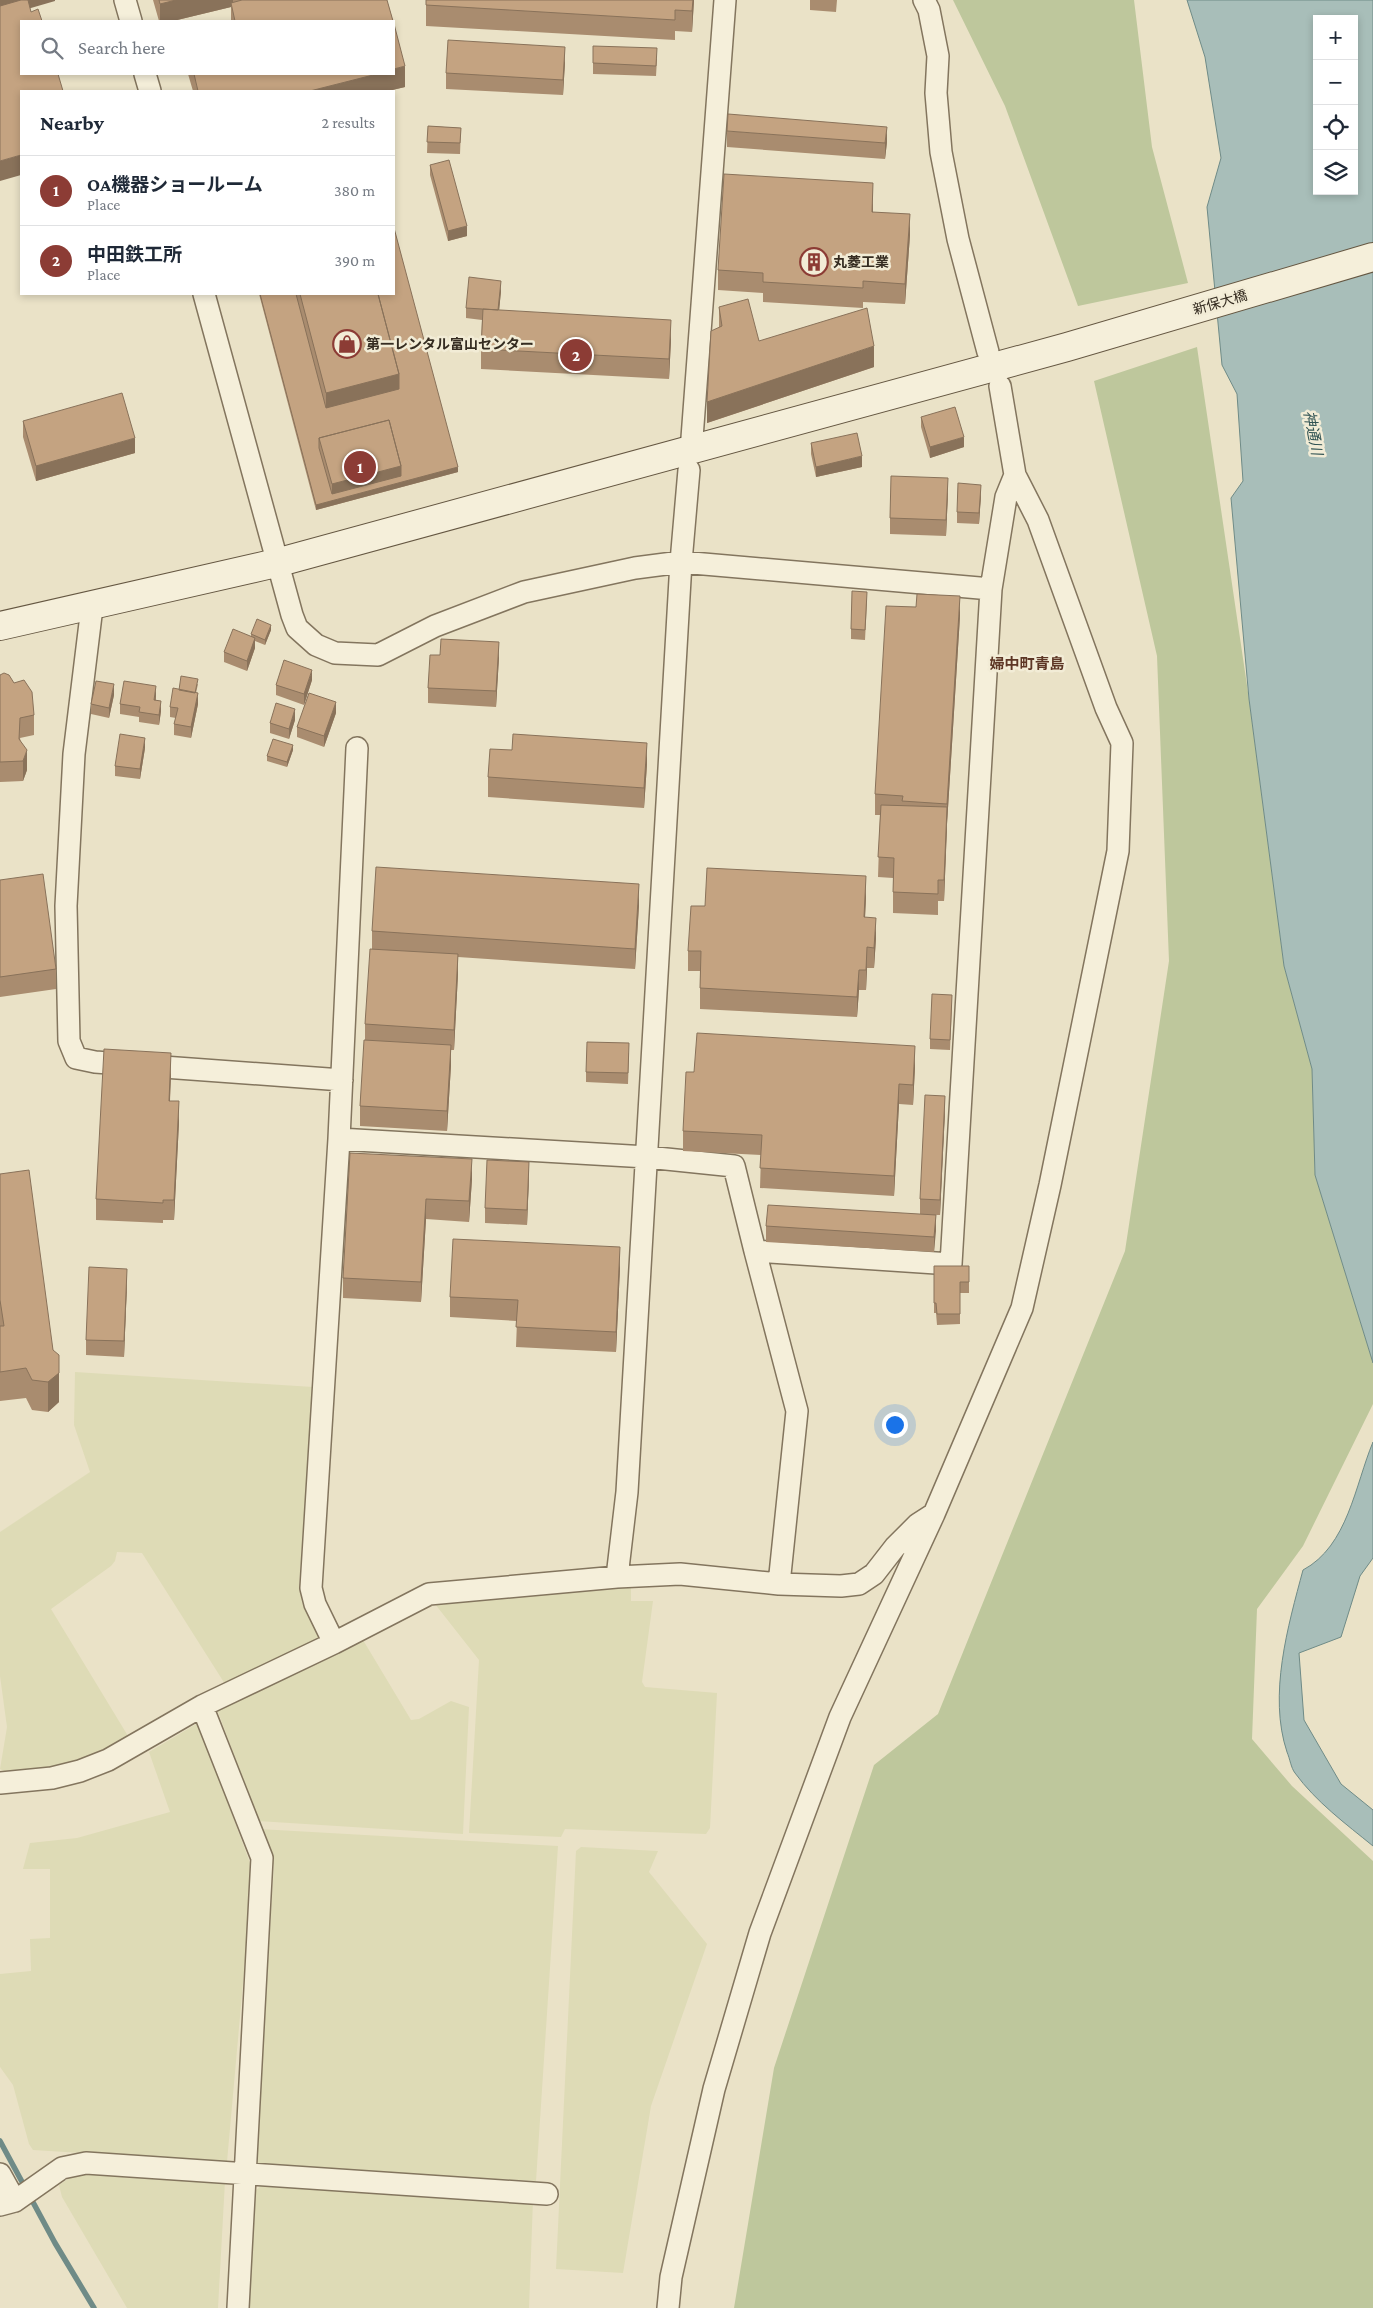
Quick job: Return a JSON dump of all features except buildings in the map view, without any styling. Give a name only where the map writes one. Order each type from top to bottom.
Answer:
[{"type":"street","points":[[125,0],[130,20]]},
{"type":"street","points":[[692,438],[726,0]]},
{"type":"street","points":[[924,0],[929,10],[938,56],[936,93],[941,152],[958,239],[988,352]]},
{"type":"street","points":[[145,75],[150,90]]},
{"type":"street","name":"新保大橋","points":[[0,626],[92,607],[276,563],[1067,347],[1373,257]]},
{"type":"street","points":[[204,295],[276,563],[298,628],[316,646],[335,653],[357,656],[378,655],[435,626],[524,592],[635,568],[681,562],[991,589]]},
{"type":"street","points":[[668,2308],[671,2277],[714,2089],[760,1933],[840,1716],[934,1514],[1022,1308],[1052,1176],[1118,851],[1122,743],[1106,708],[1038,520],[1015,474],[1000,386]]},
{"type":"street","points":[[617,1577],[626,1492],[681,562],[689,470]]},
{"type":"street","points":[[755,1251],[951,1264],[991,589],[1006,497],[1015,474]]},
{"type":"street","points":[[92,607],[74,754],[66,906],[69,1041],[76,1058],[95,1062],[342,1080]]},
{"type":"street","points":[[334,1643],[315,1604],[311,1588],[339,1139],[357,748]]},
{"type":"street","points":[[339,1139],[647,1157],[734,1166],[797,1411],[779,1584]]},
{"type":"street","points":[[0,1783],[52,1778],[80,1771],[108,1760],[202,1706],[334,1643],[429,1594],[617,1577],[680,1574],[779,1584],[841,1586],[859,1584],[874,1574],[895,1547],[918,1524],[934,1514]]},
{"type":"street","points":[[202,1706],[262,1858],[247,2174],[238,2308]]},
{"type":"street","points":[[0,2174],[8,2203],[62,2168],[86,2163],[547,2194]]},
{"type":"shaded area","points":[[75,1372],[313,1387],[299,1587],[302,1603],[323,1641],[225,1684],[142,1553],[117,1552],[115,1561],[111,1566],[51,1609],[128,1736],[101,1754],[75,1764],[8,1773],[0,1769],[7,1727],[0,1676],[0,1532],[90,1472],[74,1425]]},
{"type":"shaded area","points":[[631,1584],[631,1601],[653,1601],[642,1682],[645,1687],[717,1693],[710,1828],[706,1834],[565,1829],[561,1837],[469,1833],[479,1660],[435,1604]]},
{"type":"shaded area","points":[[363,1640],[411,1720],[419,1719],[451,1701],[469,1707],[463,1834],[258,1821],[217,1709]]},
{"type":"shaded area","points":[[198,1723],[253,1871],[227,2162],[33,2150],[29,2144],[13,2085],[0,2067],[0,1974],[31,1971],[30,1939],[50,1938],[50,1869],[23,1869],[30,1843],[77,1838],[170,1812],[149,1752]]},
{"type":"shaded area","points":[[259,1829],[558,1846],[536,2181],[255,2167],[274,1866]]},
{"type":"shaded area","points":[[581,1847],[658,1851],[649,1872],[707,1944],[651,2106],[623,2273],[556,2269],[576,1851]]},
{"type":"shaded area","points":[[77,2173],[225,2181],[218,2308],[127,2308],[62,2197],[59,2185]]},
{"type":"shaded area","points":[[262,2185],[533,2200],[529,2308],[247,2308],[254,2192]]},
{"type":"green space","points":[[953,0],[1134,0],[1152,147],[1188,283],[1078,306],[1005,106]]},
{"type":"green space","points":[[1197,347],[1249,699],[1284,966],[1312,1069],[1315,1175],[1373,1363],[1373,1404],[1303,1546],[1257,1609],[1252,1739],[1292,1786],[1373,1861],[1373,2308],[734,2308],[774,2068],[874,1765],[938,1714],[1125,1251],[1169,961],[1157,656],[1094,381]]},
{"type":"water","name":"神通川","points":[[1187,0],[1373,0],[1373,1363],[1315,1175],[1312,1069],[1284,966],[1249,699],[1231,498],[1243,481],[1237,394],[1222,365],[1207,207],[1221,158],[1205,57]]},
{"type":"water","points":[[1373,1442],[1373,1558],[1360,1576],[1341,1637],[1299,1653],[1304,1720],[1341,1784],[1373,1810],[1373,1846],[1322,1803],[1303,1784],[1292,1769],[1282,1730],[1279,1707],[1282,1661],[1286,1637],[1303,1570],[1318,1559],[1330,1546],[1340,1530],[1355,1495]]},
{"type":"waterway","points":[[0,2141],[55,2243],[94,2308]]},
{"type":"place","name":"丸菱工業","points":[[814,262]]},
{"type":"place","name":"第一レンタル富山センター","points":[[347,344]]},
{"type":"place","name":"中田鉄工所","points":[[576,355]]},
{"type":"place","name":"OA機器ショールーム","points":[[360,467]]},
{"type":"district","name":"婦中町青島","points":[[1027,664]]}]
